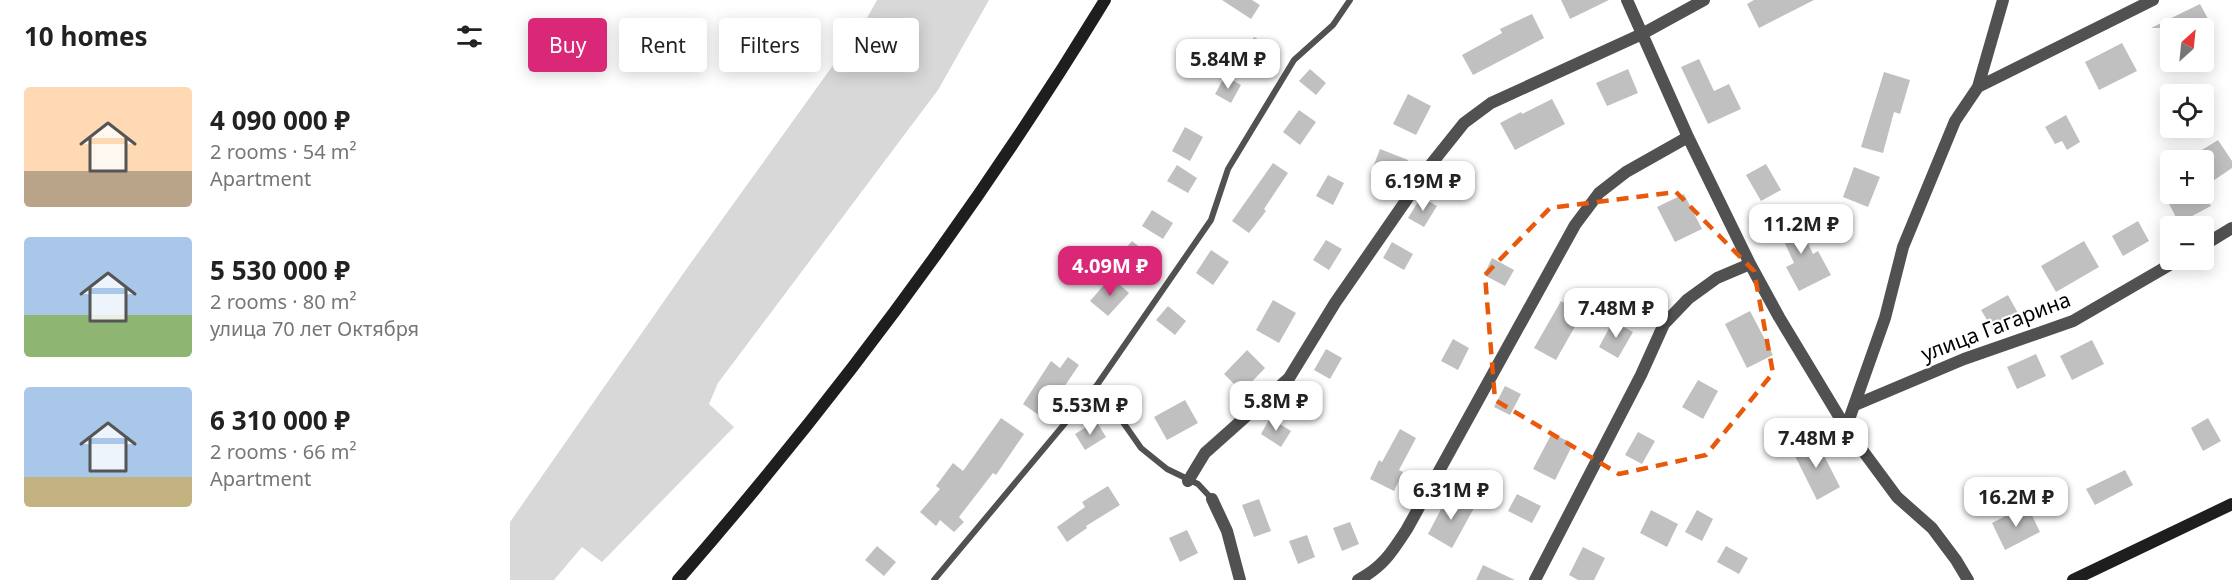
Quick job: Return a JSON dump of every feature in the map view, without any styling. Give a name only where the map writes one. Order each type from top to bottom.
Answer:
[{"type":"main road","points":[[678,580],[803,431],[943,245],[1081,41],[1106,0]]},
{"type":"main road","points":[[2073,580],[2232,504]]},
{"type":"street","points":[[1626,0],[1688,137],[1750,264],[1846,428],[1897,497],[1932,528],[1968,580]]},
{"type":"street","points":[[1188,480],[1205,453],[1289,378],[1341,294],[1432,163],[1464,123],[1491,103],[1642,34],[1704,0]]},
{"type":"street","points":[[1846,428],[1885,318],[1903,247],[1955,121],[1978,87],[2003,0]]},
{"type":"street","points":[[1978,87],[2153,0]]},
{"type":"street","points":[[1358,580],[1388,560],[1407,530],[1575,225],[1599,193],[1626,172],[1688,137]]},
{"type":"street","points":[[2214,239],[2232,228]]},
{"type":"street","points":[[1535,580],[1641,375],[1664,324],[1688,299],[1717,278],[1750,264]]},
{"type":"street","name":"улица Гагарина","points":[[1855,405],[1964,359],[2073,321],[2161,270]]},
{"type":"street","points":[[1212,499],[1227,531],[1240,580]]},
{"type":"lane","points":[[934,580],[1097,385],[1211,220],[1228,170],[1294,60],[1333,25],[1350,0]]},
{"type":"lane","points":[[1097,385],[1141,448],[1167,469],[1198,484],[1212,499]]},
{"type":"highlighted area","points":[[1676,192],[1754,271],[1773,373],[1706,455],[1619,474],[1495,400],[1485,275],[1550,208]]},
{"type":"shaded area","points":[[877,0],[989,0],[938,90],[718,383],[709,404],[734,427],[602,562],[582,547],[554,580],[510,580],[510,522],[685,271],[833,65],[833,72],[919,72],[919,18],[867,18]]},
{"type":"building","points":[[1222,0],[1252,0],[1260,5],[1251,19]]},
{"type":"building","points":[[1561,0],[1609,0],[1570,19]]},
{"type":"building","points":[[1754,0],[1814,0],[1759,28],[1747,4]]},
{"type":"building","points":[[2200,4],[2208,18],[2171,18]]},
{"type":"building","points":[[1532,14],[1544,38],[1473,75],[1462,55],[1502,33],[1500,29]]},
{"type":"building","points":[[1254,37],[1270,46],[1257,67],[1242,58]]},
{"type":"building","points":[[2122,43],[2137,71],[2099,90],[2085,62]]},
{"type":"building","points":[[1699,59],[1714,91],[1729,84],[1741,109],[1708,124],[1681,67]]},
{"type":"building","points":[[1310,69],[1326,83],[1316,95],[1299,81]]},
{"type":"building","points":[[1628,69],[1638,93],[1607,106],[1596,83]]},
{"type":"building","points":[[1884,72],[1910,80],[1900,114],[1894,112],[1883,153],[1861,147]]},
{"type":"building","points":[[1225,76],[1241,85],[1231,103],[1215,94]]},
{"type":"building","points":[[1408,94],[1431,106],[1416,135],[1393,124]]},
{"type":"building","points":[[1552,99],[1565,124],[1515,150],[1500,123]]},
{"type":"building","points":[[1299,110],[1316,122],[1300,145],[1283,132]]},
{"type":"building","points":[[2066,115],[2080,142],[2067,150],[2062,141],[2055,144],[2045,127]]},
{"type":"building","points":[[1185,127],[1203,137],[1190,161],[1172,151]]},
{"type":"building","points":[[2218,140],[2232,161],[2232,168],[2214,180],[2214,150],[2202,150]]},
{"type":"building","points":[[1380,149],[1408,160],[1399,182],[1372,170]]},
{"type":"building","points":[[1273,163],[1288,173],[1264,209],[1266,211],[1249,233],[1232,221]]},
{"type":"building","points":[[1766,164],[1781,190],[1761,201],[1746,175]]},
{"type":"building","points":[[1177,165],[1197,178],[1188,193],[1167,181]]},
{"type":"building","points":[[1854,167],[1880,177],[1868,207],[1843,197]]},
{"type":"building","points":[[1328,175],[1344,183],[1333,205],[1316,196]]},
{"type":"building","points":[[1684,194],[1702,229],[1675,242],[1657,207]]},
{"type":"building","points":[[1421,197],[1437,206],[1424,227],[1408,218]]},
{"type":"building","points":[[2169,204],[2210,204],[2211,206],[2192,216],[2175,216]]},
{"type":"building","points":[[1152,210],[1173,223],[1163,239],[1142,226]]},
{"type":"building","points":[[1794,214],[1813,254],[1818,251],[1831,275],[1799,291],[1786,267],[1794,263],[1775,222]]},
{"type":"building","points":[[2138,221],[2149,241],[2123,256],[2112,236]]},
{"type":"building","points":[[1326,240],[1342,249],[1329,270],[1313,260]]},
{"type":"building","points":[[1132,241],[1151,256],[1140,270],[1120,255]]},
{"type":"building","points":[[2084,241],[2099,267],[2056,292],[2041,266]]},
{"type":"building","points":[[1392,242],[1413,254],[1404,270],[1383,258]]},
{"type":"building","points":[[1211,250],[1229,262],[1213,285],[1196,273]]},
{"type":"building","points":[[1492,258],[1514,270],[1505,286],[1484,275]]},
{"type":"building","points":[[1111,277],[1129,293],[1108,316],[1090,301]]},
{"type":"building","points":[[2008,295],[2019,315],[1993,330],[1981,310]]},
{"type":"building","points":[[1273,300],[1296,313],[1279,343],[1256,330]]},
{"type":"building","points":[[1561,301],[1582,314],[1556,360],[1534,348]]},
{"type":"building","points":[[1168,306],[1186,321],[1175,335],[1156,320]]},
{"type":"building","points":[[1750,311],[1773,355],[1747,368],[1725,324]]},
{"type":"building","points":[[1613,321],[1633,332],[1618,358],[1599,347]]},
{"type":"building","points":[[1453,339],[1469,348],[1458,370],[1441,361]]},
{"type":"building","points":[[2092,340],[2104,364],[2072,380],[2060,356]]},
{"type":"building","points":[[1326,349],[1342,358],[1330,379],[1314,370]]},
{"type":"building","points":[[1247,350],[1265,368],[1242,392],[1224,374]]},
{"type":"building","points":[[2036,354],[2046,376],[2017,389],[2007,367]]},
{"type":"building","points":[[1068,357],[1079,365],[1043,418],[1023,404],[1051,361],[1060,368]]},
{"type":"building","points":[[1698,380],[1718,391],[1703,419],[1682,407]]},
{"type":"building","points":[[1505,386],[1521,394],[1510,415],[1494,407]]},
{"type":"building","points":[[1185,400],[1198,423],[1167,440],[1154,417]]},
{"type":"building","points":[[1001,418],[1024,434],[996,475],[993,473],[959,517],[964,522],[954,532],[940,520],[936,526],[920,512],[940,489],[936,486],[953,463],[963,471]]},
{"type":"building","points":[[1270,418],[1291,431],[1281,447],[1261,434]]},
{"type":"building","points":[[2208,418],[2221,441],[2203,451],[2191,428]]},
{"type":"building","points":[[1096,421],[1106,437],[1085,450],[1075,434]]},
{"type":"building","points":[[1400,429],[1416,438],[1399,470],[1403,472],[1394,491],[1370,479],[1379,460],[1382,462]]},
{"type":"building","points":[[1638,432],[1655,441],[1642,464],[1625,455]]},
{"type":"building","points":[[1552,433],[1573,444],[1555,480],[1533,469]]},
{"type":"building","points":[[1815,438],[1840,487],[1817,500],[1792,450]]},
{"type":"building","points":[[2125,470],[2133,485],[2095,505],[2086,489]]},
{"type":"building","points":[[1108,486],[1120,505],[1086,526],[1087,528],[1067,542],[1057,527],[1085,507],[1082,502]]},
{"type":"building","points":[[1449,494],[1474,508],[1452,548],[1428,534]]},
{"type":"building","points":[[1517,494],[1541,506],[1532,523],[1508,511]]},
{"type":"building","points":[[1259,499],[1271,531],[1254,537],[1242,505]]},
{"type":"building","points":[[2027,505],[2040,532],[2005,550],[1992,523]]},
{"type":"building","points":[[1651,510],[1678,524],[1667,547],[1640,533]]},
{"type":"building","points":[[1697,510],[1713,519],[1702,541],[1685,532]]},
{"type":"building","points":[[1350,522],[1359,544],[1342,551],[1333,528]]},
{"type":"building","points":[[1187,530],[1198,553],[1180,562],[1169,538]]},
{"type":"building","points":[[1307,535],[1315,557],[1298,564],[1289,541]]},
{"type":"building","points":[[877,546],[896,562],[884,576],[865,560]]},
{"type":"building","points":[[1726,546],[1748,558],[1739,574],[1717,562]]},
{"type":"building","points":[[1583,547],[1605,558],[1594,580],[1578,580],[1569,575]]},
{"type":"building","points":[[1483,565],[1515,580],[1476,580]]}]
